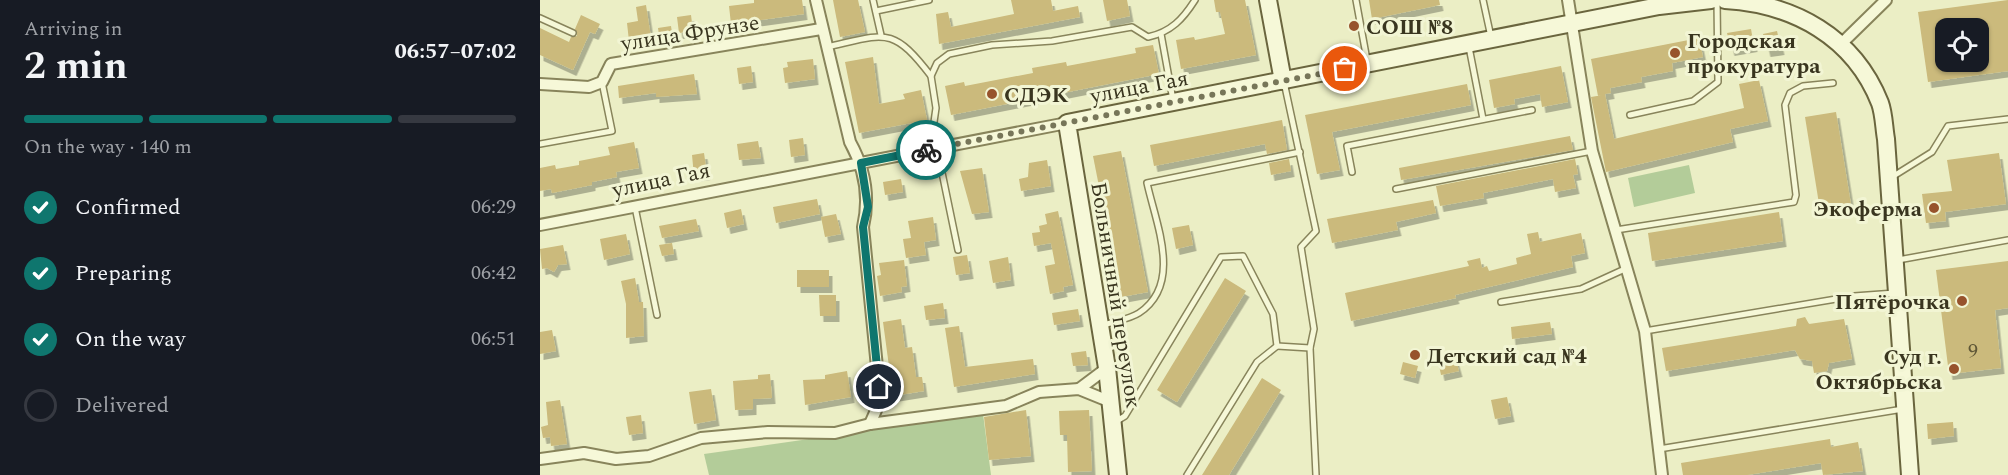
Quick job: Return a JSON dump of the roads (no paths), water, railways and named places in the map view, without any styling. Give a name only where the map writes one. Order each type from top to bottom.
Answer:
[{"type":"main road","points":[[1268,0],[1283,81]]},
{"type":"main road","name":"улица Гая","points":[[1067,123],[1469,46],[1659,6],[1711,0]]},
{"type":"main road","points":[[1725,0],[1750,1],[1786,10],[1815,24],[1841,44],[1864,70],[1880,105],[1886,139],[1910,475]]},
{"type":"main road","name":"Больничный переулок","points":[[1067,123],[1107,369],[1118,475]]},
{"type":"street","points":[[816,0],[821,30],[850,142],[861,163],[868,207],[863,227],[879,387],[877,408],[870,424]]},
{"type":"street","points":[[1568,0],[1592,151],[1645,331],[1662,475]]},
{"type":"street","points":[[1841,44],[1886,0]]},
{"type":"street","name":"улица Фрунзе","points":[[540,84],[589,87],[602,82],[611,64],[821,30]]},
{"type":"street","name":"улица Гая","points":[[540,225],[1067,123]]},
{"type":"street","points":[[540,459],[584,453],[616,459],[649,456],[701,438],[768,432],[835,433],[870,424],[1006,406],[1039,392],[1079,388],[1107,369]]},
{"type":"street","points":[[1079,388],[1111,402]]},
{"type":"lane","points":[[873,0],[881,35]]},
{"type":"lane","points":[[876,11],[929,0]]},
{"type":"lane","points":[[958,250],[933,129],[936,108],[931,76],[937,63],[950,54],[992,45],[1053,41],[1132,27],[1148,37],[1161,34],[1184,18],[1195,0]]},
{"type":"lane","points":[[1356,0],[1368,65]]},
{"type":"lane","points":[[1483,0],[1492,41]]},
{"type":"lane","points":[[1630,115],[1693,101],[1718,82],[1717,0]]},
{"type":"lane","points":[[540,18],[573,33]]},
{"type":"lane","points":[[1161,34],[1173,103]]},
{"type":"lane","points":[[826,47],[881,35],[898,41],[931,76]]},
{"type":"lane","points":[[1469,46],[1483,119]]},
{"type":"lane","points":[[1283,81],[1316,231],[1302,247],[1314,329],[1310,348],[1316,475]]},
{"type":"lane","points":[[540,144],[612,131],[602,82]]},
{"type":"lane","points":[[1615,230],[1794,202],[1796,195],[1785,105],[1790,93],[1803,86],[1833,83]]},
{"type":"lane","points":[[1352,172],[1347,146],[1532,110]]},
{"type":"lane","points":[[1888,179],[1932,152],[1948,126],[2008,119]]},
{"type":"lane","points":[[1396,189],[1592,151]]},
{"type":"lane","points":[[1100,326],[1137,314],[1155,300],[1162,283],[1165,265],[1147,183],[1300,152]]},
{"type":"lane","points":[[635,207],[657,315]]},
{"type":"lane","points":[[1894,261],[2008,240]]},
{"type":"lane","points":[[1113,423],[1125,416],[1221,257],[1243,256],[1273,314],[1277,346]]},
{"type":"lane","points":[[1502,302],[1581,289],[1627,268]]},
{"type":"lane","points":[[1645,331],[1854,296],[1896,293]]},
{"type":"lane","points":[[1187,475],[1257,362],[1277,346],[1310,348]]},
{"type":"lane","points":[[1659,449],[1906,408]]},
{"type":"place","name":"СОШ №8","points":[[1354,26]]},
{"type":"place","name":"Городская прокуратура","points":[[1675,53]]},
{"type":"place","name":"СДЭК","points":[[992,94]]},
{"type":"place","name":"Экоферма","points":[[1934,208]]},
{"type":"place","name":"Пятёрочка","points":[[1962,301]]},
{"type":"place","name":"Детский сад №4","points":[[1415,355]]},
{"type":"place","name":"Суд г. Октябрьска","points":[[1954,369]]}]
